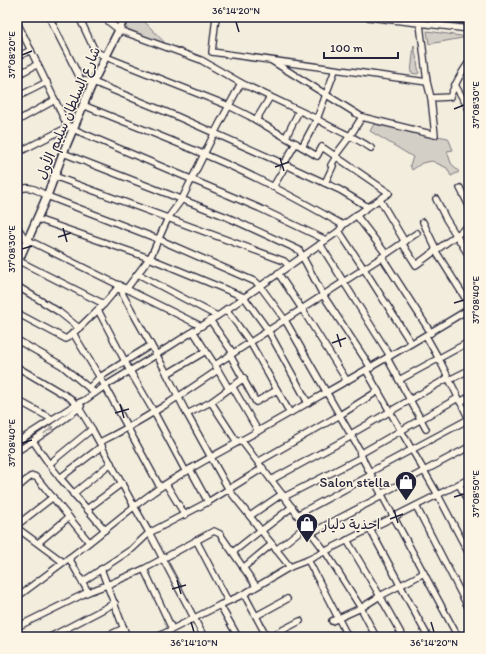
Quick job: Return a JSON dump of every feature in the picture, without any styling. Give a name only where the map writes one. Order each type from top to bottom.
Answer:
[{"type":"street","points":[[49,17],[81,80],[93,82],[215,132],[340,190],[368,207]]},
{"type":"street","points":[[17,451],[33,441],[94,393],[217,316],[339,231],[343,225],[356,215],[389,193],[322,147],[317,156],[286,137],[229,106],[106,57],[95,51],[79,17]]},
{"type":"street","points":[[106,17],[109,22],[119,30],[201,60],[241,83],[317,119],[326,125],[363,142],[371,148]]},
{"type":"street","name":"شارع السلطان سليم الأول","points":[[18,262],[47,196],[72,126],[83,106],[124,17]]},
{"type":"street","points":[[216,17],[212,52],[427,82]]},
{"type":"street","points":[[368,17],[407,20],[420,24],[469,29]]},
{"type":"street","points":[[444,17],[469,21]]},
{"type":"street","points":[[17,22],[55,100],[72,126],[259,208],[326,240]]},
{"type":"street","points":[[270,60],[362,117],[435,135],[420,24]]},
{"type":"street","points":[[17,57],[31,50]]},
{"type":"street","points":[[431,98],[450,97],[461,73],[469,62]]},
{"type":"street","points":[[17,75],[38,64]]},
{"type":"street","points":[[302,147],[317,119],[335,70]]},
{"type":"street","points":[[17,97],[47,82]]},
{"type":"street","points":[[17,313],[66,339],[138,274],[149,258],[168,218],[182,199],[241,83]]},
{"type":"street","points":[[455,85],[469,110]]},
{"type":"street","points":[[256,120],[270,97]]},
{"type":"street","points":[[17,120],[55,100]]},
{"type":"street","points":[[83,106],[204,154],[237,169],[343,225]]},
{"type":"street","points":[[286,137],[299,111]]},
{"type":"street","points":[[325,183],[335,156],[362,117]]},
{"type":"street","points":[[17,152],[72,126]]},
{"type":"street","points":[[273,187],[296,143]]},
{"type":"street","points":[[63,153],[226,217],[299,250],[323,295],[368,369],[378,391],[438,495],[469,554]]},
{"type":"street","points":[[54,176],[284,261],[289,266]]},
{"type":"street","points":[[17,190],[22,188],[35,189],[47,196],[158,239],[256,282],[260,286],[285,320],[352,435],[370,474],[458,637]]},
{"type":"street","points":[[460,188],[469,206]]},
{"type":"street","points":[[436,199],[469,256]]},
{"type":"street","points":[[380,200],[416,265],[469,226]]},
{"type":"street","points":[[297,515],[411,449],[469,419],[428,334],[384,256],[356,215]]},
{"type":"street","points":[[37,218],[149,258],[244,297],[268,330],[308,403]]},
{"type":"street","points":[[423,222],[435,250],[469,304]]},
{"type":"street","points":[[17,227],[27,242],[201,326]]},
{"type":"street","points":[[339,231],[411,343]]},
{"type":"street","points":[[60,478],[101,444],[179,397],[217,368],[232,354],[417,233]]},
{"type":"street","points":[[17,248],[27,242]]},
{"type":"street","points":[[320,244],[389,357],[399,380],[426,429]]},
{"type":"street","points":[[18,262],[104,304]]},
{"type":"street","points":[[278,273],[347,381]]},
{"type":"street","points":[[138,274],[217,316]]},
{"type":"street","points":[[17,286],[59,312],[79,328]]},
{"type":"street","points":[[122,288],[123,295],[167,374],[187,414],[212,456],[229,490],[290,567]]},
{"type":"street","points":[[226,309],[250,342],[290,413]]},
{"type":"street","points":[[17,597],[160,487],[212,456],[389,357],[469,309]]},
{"type":"street","points":[[98,310],[130,371],[208,502]]},
{"type":"street","points":[[210,320],[232,354],[256,402],[277,390]]},
{"type":"street","points":[[193,331],[258,431]]},
{"type":"street","points":[[74,333],[100,377],[160,487]]},
{"type":"street","points":[[17,340],[61,365],[94,393]]},
{"type":"street","points":[[399,380],[469,342]]},
{"type":"street","points":[[89,388],[100,377],[150,345]]},
{"type":"street","points":[[167,374],[206,351]]},
{"type":"street","points":[[17,367],[70,398],[77,406],[101,444],[204,637]]},
{"type":"street","points":[[271,480],[352,435],[410,400],[469,370]]},
{"type":"street","points":[[187,414],[211,402],[244,378]]},
{"type":"street","points":[[258,462],[340,415],[378,391]]},
{"type":"street","points":[[250,516],[283,495],[361,456],[421,419],[459,400],[469,397]]},
{"type":"street","points":[[17,400],[52,419]]},
{"type":"street","points":[[211,402],[239,441],[263,468],[325,551],[361,608],[376,637]]},
{"type":"street","points":[[17,442],[52,419],[77,406]]},
{"type":"street","points":[[49,464],[92,429]]},
{"type":"street","points":[[33,441],[60,478],[105,530]]},
{"type":"street","points":[[311,533],[469,447]]},
{"type":"street","points":[[73,494],[111,463]]},
{"type":"street","points":[[82,582],[132,549],[149,532],[185,515],[229,490],[263,468]]},
{"type":"street","points":[[17,488],[30,477],[34,476],[37,478],[89,542]]},
{"type":"street","points":[[157,637],[244,594],[290,567],[308,560],[469,479]]},
{"type":"street","points":[[87,508],[122,483]]},
{"type":"street","points":[[166,484],[185,515]]},
{"type":"street","points":[[459,484],[469,504]]},
{"type":"street","points":[[53,497],[17,526],[63,562]]},
{"type":"street","points":[[416,506],[469,609]]},
{"type":"street","points":[[233,552],[292,507]]},
{"type":"street","points":[[38,543],[69,517]]},
{"type":"street","points":[[276,550],[306,526]]},
{"type":"street","points":[[370,528],[428,637]]},
{"type":"street","points":[[17,627],[88,592],[108,585],[144,568],[214,531],[220,534],[256,586]]},
{"type":"street","points":[[196,540],[228,601]]},
{"type":"street","points":[[347,540],[403,637]]},
{"type":"street","points":[[244,568],[272,544]]},
{"type":"street","points":[[68,558],[88,592]]},
{"type":"street","points":[[308,560],[335,620],[348,637]]},
{"type":"street","points":[[144,568],[172,629]]},
{"type":"street","points":[[101,569],[127,637]]},
{"type":"street","points":[[335,620],[361,608],[380,596],[424,573]]},
{"type":"street","points":[[244,594],[268,637],[300,621]]},
{"type":"street","points":[[256,616],[288,599]]},
{"type":"street","points":[[50,637],[115,603]]},
{"type":"street","points":[[220,605],[238,637]]},
{"type":"street","points":[[105,637],[124,628]]},
{"type":"shaded area","points":[[131,17],[140,17],[168,46],[125,28]]},
{"type":"shaded area","points":[[427,31],[468,37],[429,44]]},
{"type":"shaded area","points":[[414,45],[419,73],[417,74],[411,73]]},
{"type":"shaded area","points":[[374,124],[448,138],[453,150],[447,151],[451,163],[459,172],[451,176],[447,168],[432,161],[422,163],[412,170],[410,165],[413,157],[370,131]]},
{"type":"place","name":"Salon stella","points":[[406,502]]},
{"type":"place","name":"احذية دليار","points":[[307,544]]}]
